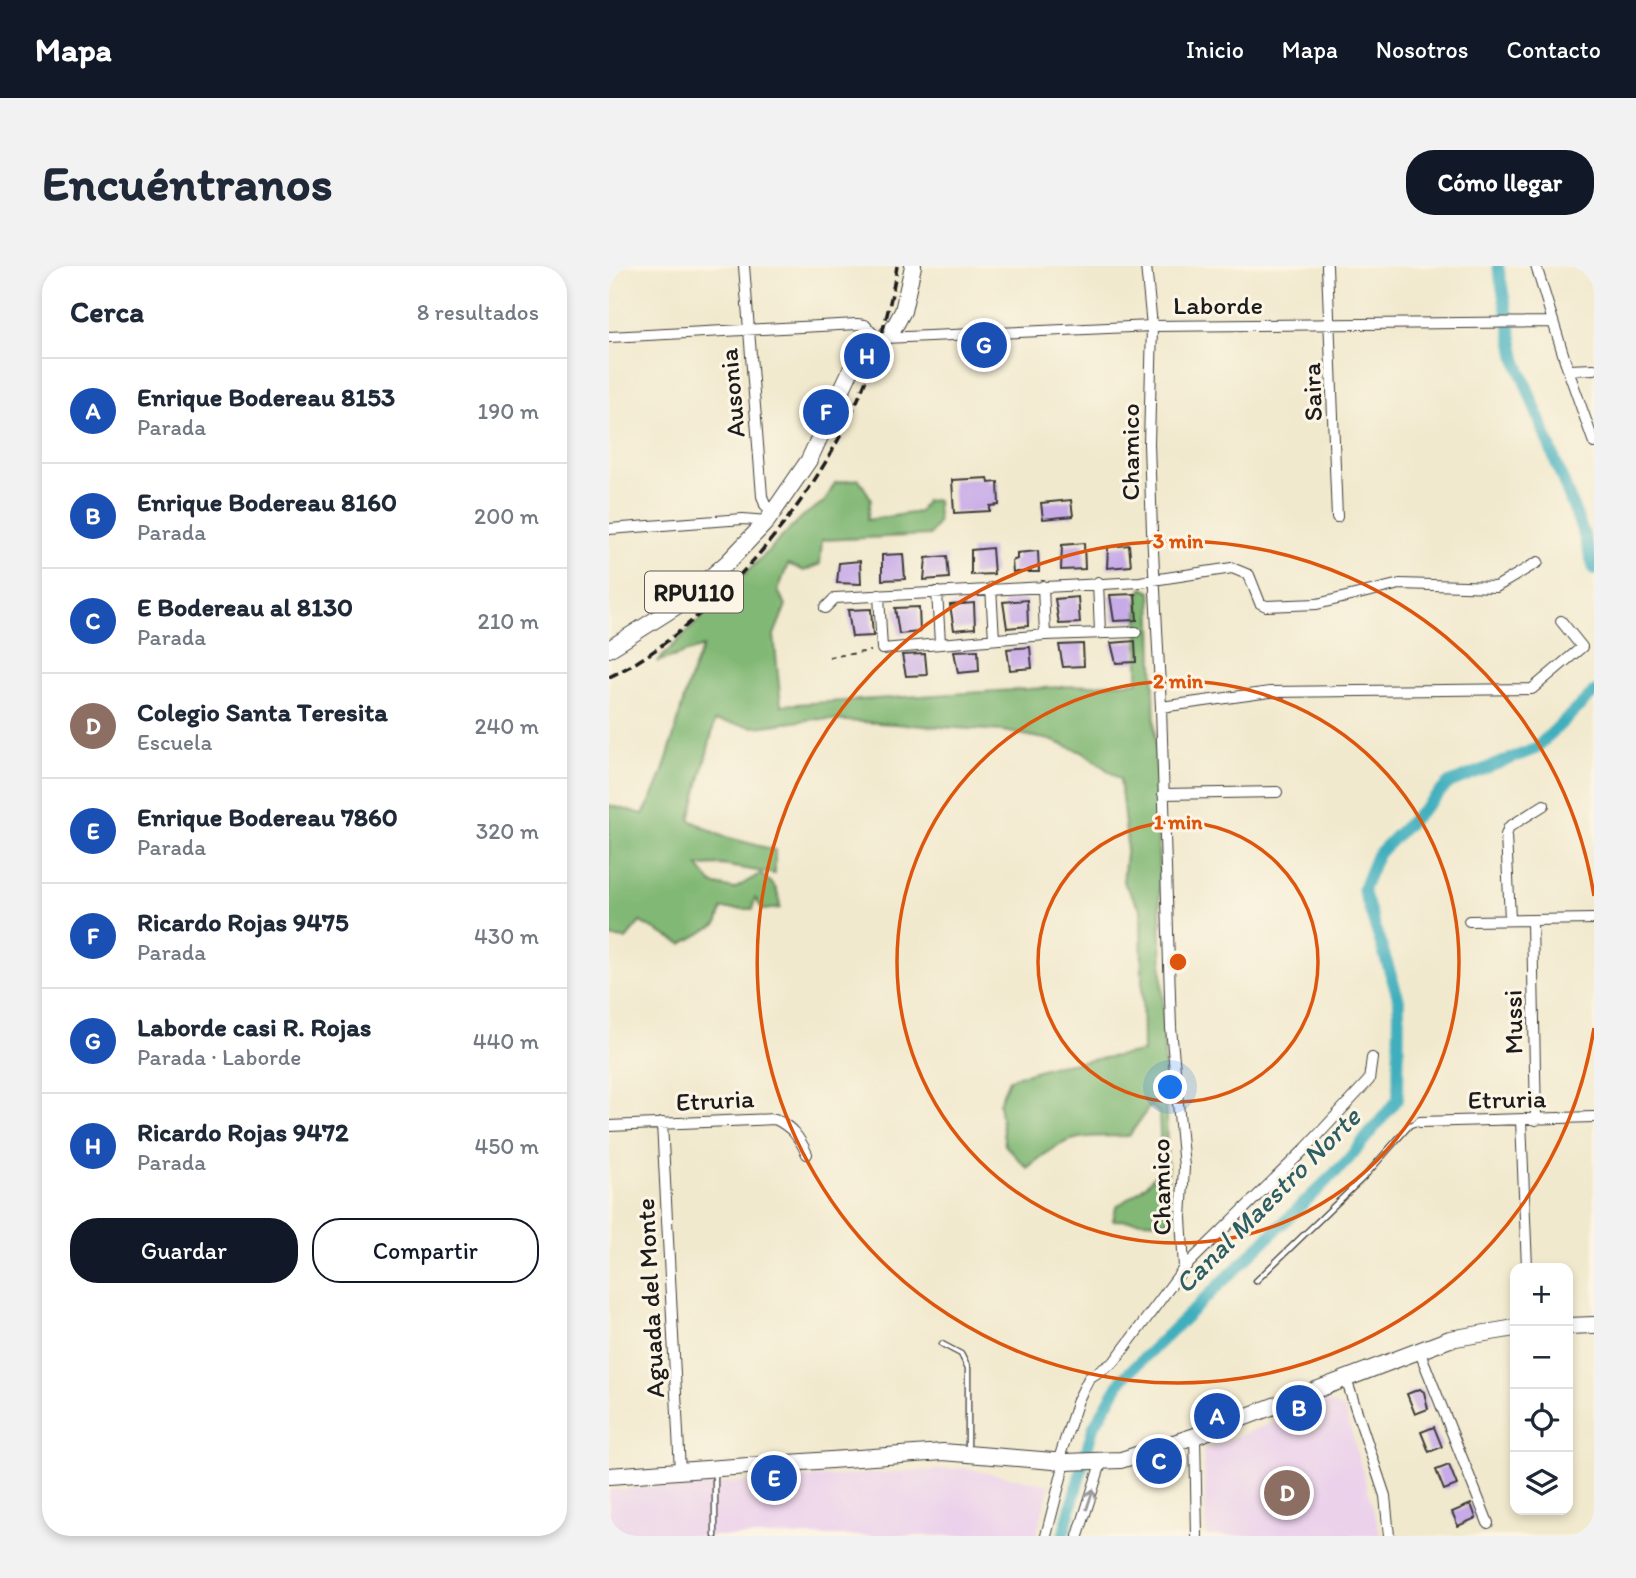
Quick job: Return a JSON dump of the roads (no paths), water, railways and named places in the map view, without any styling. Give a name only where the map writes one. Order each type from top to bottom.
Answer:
[{"type":"main road","name":"RPU110","points":[[609,649],[680,604],[728,562],[770,516],[814,451],[857,356],[881,339],[902,311],[913,266]]},
{"type":"main road","points":[[1573,1325],[1594,1325]]},
{"type":"main road","points":[[609,1476],[924,1453],[968,1453],[1101,1463],[1140,1456],[1419,1350],[1470,1334],[1510,1329]]},
{"type":"street","name":"Ausonia","points":[[744,266],[762,496],[770,516]]},
{"type":"street","name":"Chamico","points":[[1146,266],[1153,327],[1149,444],[1171,1028],[1184,1167],[1181,1218],[1184,1268]]},
{"type":"street","name":"Saira","points":[[1327,266],[1337,517]]},
{"type":"street","points":[[1536,266],[1552,322],[1594,443]]},
{"type":"street","name":"Laborde","points":[[881,339],[1153,327],[1552,322]]},
{"type":"street","points":[[609,337],[857,324],[865,325],[881,339]]},
{"type":"street","points":[[1568,370],[1594,369]]},
{"type":"street","points":[[609,529],[770,516]]},
{"type":"street","points":[[825,608],[835,598],[1155,580],[1232,568],[1249,575],[1259,603],[1284,606],[1317,604],[1400,584],[1496,587],[1538,562]]},
{"type":"street","points":[[1098,582],[1100,634]]},
{"type":"street","points":[[1043,586],[1045,635]]},
{"type":"street","points":[[991,588],[994,639]]},
{"type":"street","points":[[937,592],[940,643]]},
{"type":"street","points":[[879,595],[882,649],[1045,635],[1136,632]]},
{"type":"street","points":[[1161,707],[1270,692],[1532,689],[1583,647],[1560,621]]},
{"type":"street","points":[[1163,794],[1277,792]]},
{"type":"street","points":[[1510,919],[1506,835],[1509,827],[1544,805]]},
{"type":"street","points":[[1469,921],[1594,919]]},
{"type":"street","name":"Mussi","points":[[1532,922],[1536,1120]]},
{"type":"street","points":[[1046,1536],[1078,1400],[1089,1378],[1114,1362],[1184,1268],[1306,1148],[1369,1080],[1372,1058]]},
{"type":"street","name":"Etruria","points":[[1420,1122],[1594,1117]]},
{"type":"street","name":"Etruria","points":[[609,1126],[775,1119],[787,1125],[799,1137],[807,1153]]},
{"type":"street","points":[[1521,1121],[1527,1263]]},
{"type":"street","name":"Aguada del Monte","points":[[662,1123],[680,1471]]},
{"type":"street","points":[[1419,1350],[1487,1523]]},
{"type":"street","points":[[1346,1379],[1382,1486],[1388,1536]]},
{"type":"street","points":[[1195,1436],[1198,1536]]},
{"type":"street","points":[[1078,1536],[1101,1463]]},
{"type":"lane","points":[[1256,1281],[1364,1176],[1410,1125],[1420,1122]]},
{"type":"lane","points":[[942,1344],[961,1354],[968,1367],[968,1453]]},
{"type":"lane","points":[[715,1468],[715,1536]]},
{"type":"waterway","name":"Canal Maestro Norte","points":[[1498,266],[1516,359],[1584,535],[1594,569]]},
{"type":"waterway","name":"Canal Maestro Norte","points":[[1063,1536],[1093,1428],[1122,1379],[1346,1162],[1398,1099],[1399,1000],[1363,889],[1377,855],[1449,783],[1535,749],[1594,692]]},
{"type":"railway","points":[[609,677],[640,660],[694,619],[752,562],[783,525],[835,446],[856,403],[874,359],[897,266]]},
{"type":"place","name":"Laborde casi R. Rojas","points":[[984,345]]},
{"type":"place","name":"Ricardo Rojas 9472","points":[[867,356]]},
{"type":"place","name":"Ricardo Rojas 9475","points":[[826,412]]},
{"type":"place","name":"Enrique Bodereau 8160","points":[[1299,1408]]},
{"type":"place","name":"Enrique Bodereau 8153","points":[[1217,1416]]},
{"type":"place","name":"E Bodereau al 8130","points":[[1159,1461]]},
{"type":"place","name":"Enrique Bodereau 7860","points":[[774,1478]]},
{"type":"place","name":"Colegio Santa Teresita","points":[[1287,1493]]}]
